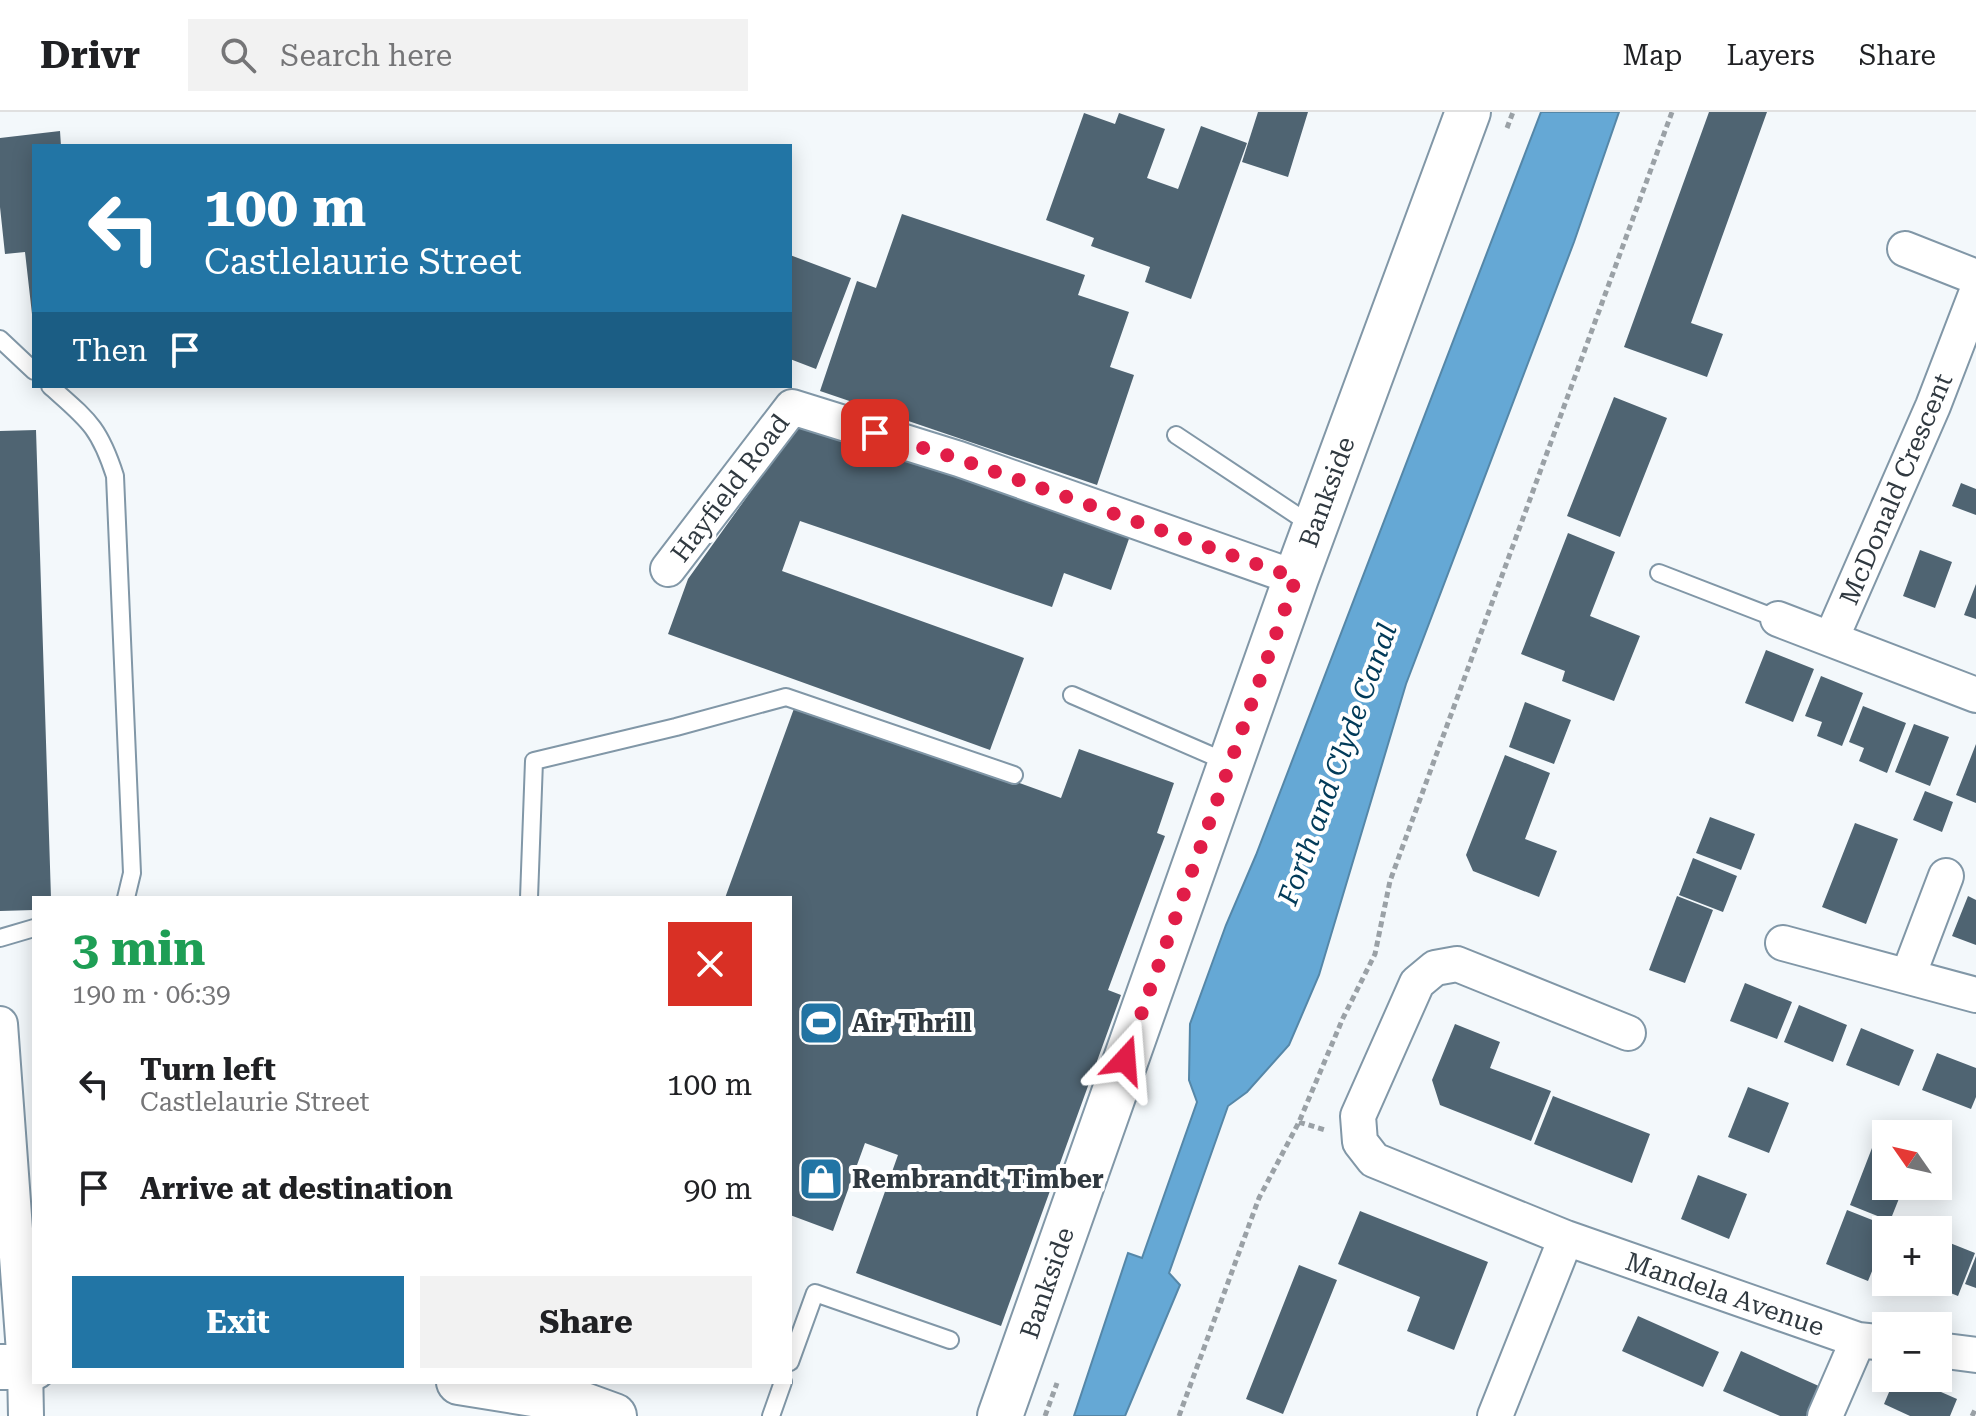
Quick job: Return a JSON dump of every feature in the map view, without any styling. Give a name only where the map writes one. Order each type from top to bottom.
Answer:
[{"type":"street","name":"Bankside","points":[[1000,1416],[1314,527],[1468,112]]},
{"type":"street","points":[[1905,249],[1976,277]]},
{"type":"street","name":"McDonald Crescent","points":[[1831,639],[1933,406],[1976,294]]},
{"type":"street","name":"Hayfield Road","points":[[668,569],[792,407],[959,459],[1296,578]]},
{"type":"street","name":"McDonald Crescent","points":[[1778,619],[1976,695]]},
{"type":"street","points":[[1908,976],[1946,876]]},
{"type":"street","points":[[1783,943],[1976,995]]},
{"type":"street","name":"Mandela Avenue","points":[[1628,1033],[1457,964],[1435,968],[1417,983],[1358,1116],[1360,1142],[1374,1160],[1566,1238],[1872,1342]]},
{"type":"street","points":[[0,1024],[20,1367],[26,1416]]},
{"type":"street","points":[[1495,1416],[1566,1238]]},
{"type":"street","points":[[1825,1416],[1872,1342]]},
{"type":"street","points":[[1952,1352],[1976,1355]]},
{"type":"street","points":[[483,1384],[568,1391],[614,1416]]},
{"type":"lane","points":[[0,339],[32,369]]},
{"type":"lane","points":[[52,388],[91,422],[105,446],[115,476],[132,873],[126,896]]},
{"type":"lane","points":[[1176,435],[1314,527]]},
{"type":"lane","points":[[1659,573],[1778,619]]},
{"type":"lane","points":[[1072,695],[1230,764]]},
{"type":"lane","points":[[529,896],[534,761],[786,697],[1014,775]]},
{"type":"lane","points":[[0,938],[32,929]]},
{"type":"lane","points":[[792,1356],[815,1293],[950,1340]]},
{"type":"lane","points":[[771,1416],[782,1384]]},
{"type":"path","points":[[1179,1416],[1259,1198],[1299,1122],[1343,1018],[1375,954],[1390,881],[1672,112]]},
{"type":"path","points":[[1972,1416],[1976,1408]]},
{"type":"water","name":"Forth and Clyde Canal","points":[[1541,112],[1619,112],[1574,242],[1406,684],[1319,975],[1289,1045],[1247,1092],[1228,1106],[1169,1273],[1180,1285],[1125,1416],[1074,1416],[1128,1253],[1142,1258],[1197,1102],[1189,1080],[1190,1024]]},
{"type":"building","points":[[1258,112],[1308,112],[1288,177],[1242,162]]},
{"type":"building","points":[[1709,112],[1767,112],[1691,323],[1723,334],[1707,377],[1624,347]]},
{"type":"building","points":[[1084,113],[1115,124],[1119,113],[1165,129],[1147,178],[1178,189],[1201,126],[1247,143],[1191,299],[1145,282],[1150,267],[1091,246],[1094,238],[1046,220]]},
{"type":"building","points":[[60,131],[61,144],[32,144],[32,314],[25,252],[5,254],[0,207],[0,138]]},
{"type":"building","points":[[902,214],[1085,275],[1078,295],[1129,312],[1110,367],[1134,375],[1097,485],[820,391],[857,281],[876,288]]},
{"type":"building","points":[[792,256],[851,278],[816,369],[792,360]]},
{"type":"building","points":[[1614,397],[1667,418],[1620,537],[1567,516]]},
{"type":"building","points":[[802,420],[1131,533],[1111,590],[1064,573],[1052,607],[800,521],[782,571],[1024,658],[990,750],[668,634],[688,579]]},
{"type":"building","points":[[36,430],[51,896],[32,896],[32,910],[0,911],[0,431]]},
{"type":"building","points":[[1961,483],[1976,489],[1976,515],[1952,506]]},
{"type":"building","points":[[1568,533],[1615,552],[1590,616],[1640,636],[1614,701],[1562,681],[1565,671],[1521,654]]},
{"type":"building","points":[[1920,550],[1952,562],[1935,608],[1903,596]]},
{"type":"building","points":[[1976,584],[1976,619],[1964,615]]},
{"type":"building","points":[[1766,650],[1814,669],[1793,722],[1745,703]]},
{"type":"building","points":[[1821,676],[1863,693],[1842,746],[1817,736],[1822,722],[1805,716]]},
{"type":"building","points":[[1525,702],[1571,720],[1554,764],[1509,747]]},
{"type":"building","points":[[796,703],[1061,798],[1079,749],[1174,783],[1157,833],[1165,836],[1108,990],[1121,995],[1001,1326],[856,1273],[898,1155],[865,1143],[833,1231],[792,1216],[792,896],[726,896]]},
{"type":"building","points":[[1863,706],[1906,723],[1887,773],[1859,761],[1864,748],[1849,742]]},
{"type":"building","points":[[1914,724],[1949,737],[1930,786],[1895,772]]},
{"type":"building","points":[[1976,744],[1976,803],[1956,795]]},
{"type":"building","points":[[1505,755],[1550,773],[1525,839],[1557,851],[1539,897],[1473,871],[1466,855]]},
{"type":"building","points":[[1925,791],[1953,802],[1942,832],[1913,820]]},
{"type":"building","points":[[1710,817],[1755,834],[1741,870],[1696,853]]},
{"type":"building","points":[[1855,823],[1898,839],[1866,924],[1822,907]]},
{"type":"building","points":[[1693,858],[1737,876],[1723,912],[1679,895]]},
{"type":"building","points":[[1677,896],[1713,910],[1685,983],[1649,970]]},
{"type":"building","points":[[1968,896],[1976,900],[1976,945],[1952,936]]},
{"type":"building","points":[[1745,983],[1792,1002],[1777,1039],[1730,1021]]},
{"type":"building","points":[[1799,1005],[1847,1025],[1833,1062],[1784,1042]]},
{"type":"building","points":[[1455,1024],[1500,1042],[1490,1068],[1551,1091],[1531,1141],[1440,1105],[1432,1080]]},
{"type":"building","points":[[1861,1028],[1914,1050],[1899,1086],[1846,1065]]},
{"type":"building","points":[[1937,1053],[1976,1068],[1976,1097],[1971,1109],[1922,1090]]},
{"type":"building","points":[[1748,1087],[1789,1103],[1769,1153],[1728,1137]]},
{"type":"building","points":[[1553,1096],[1650,1134],[1632,1183],[1534,1144]]},
{"type":"building","points":[[1872,1148],[1872,1200],[1898,1200],[1892,1216],[1878,1216],[1850,1205]]},
{"type":"building","points":[[1698,1175],[1747,1194],[1729,1239],[1681,1219]]},
{"type":"building","points":[[1847,1210],[1872,1220],[1872,1271],[1868,1281],[1826,1264]]},
{"type":"building","points":[[1360,1211],[1488,1262],[1454,1350],[1407,1331],[1420,1297],[1338,1264]]},
{"type":"building","points":[[1952,1244],[1975,1253],[1958,1296],[1952,1294]]},
{"type":"building","points":[[1976,1256],[1976,1288],[1965,1284]]},
{"type":"building","points":[[1299,1265],[1337,1280],[1283,1414],[1246,1399]]},
{"type":"building","points":[[1638,1316],[1719,1352],[1703,1387],[1622,1351]]},
{"type":"building","points":[[1741,1351],[1821,1387],[1808,1416],[1780,1416],[1723,1391]]},
{"type":"building","points":[[1889,1392],[1941,1392],[1957,1399],[1950,1416],[1910,1416],[1884,1404]]},
{"type":"place","name":"Air Thrill","points":[[821,1023]]},
{"type":"place","name":"Rembrandt Timber","points":[[821,1179]]},
{"type":"route","points":[[875,433],[959,459],[1296,578],[1125,1060]]}]
